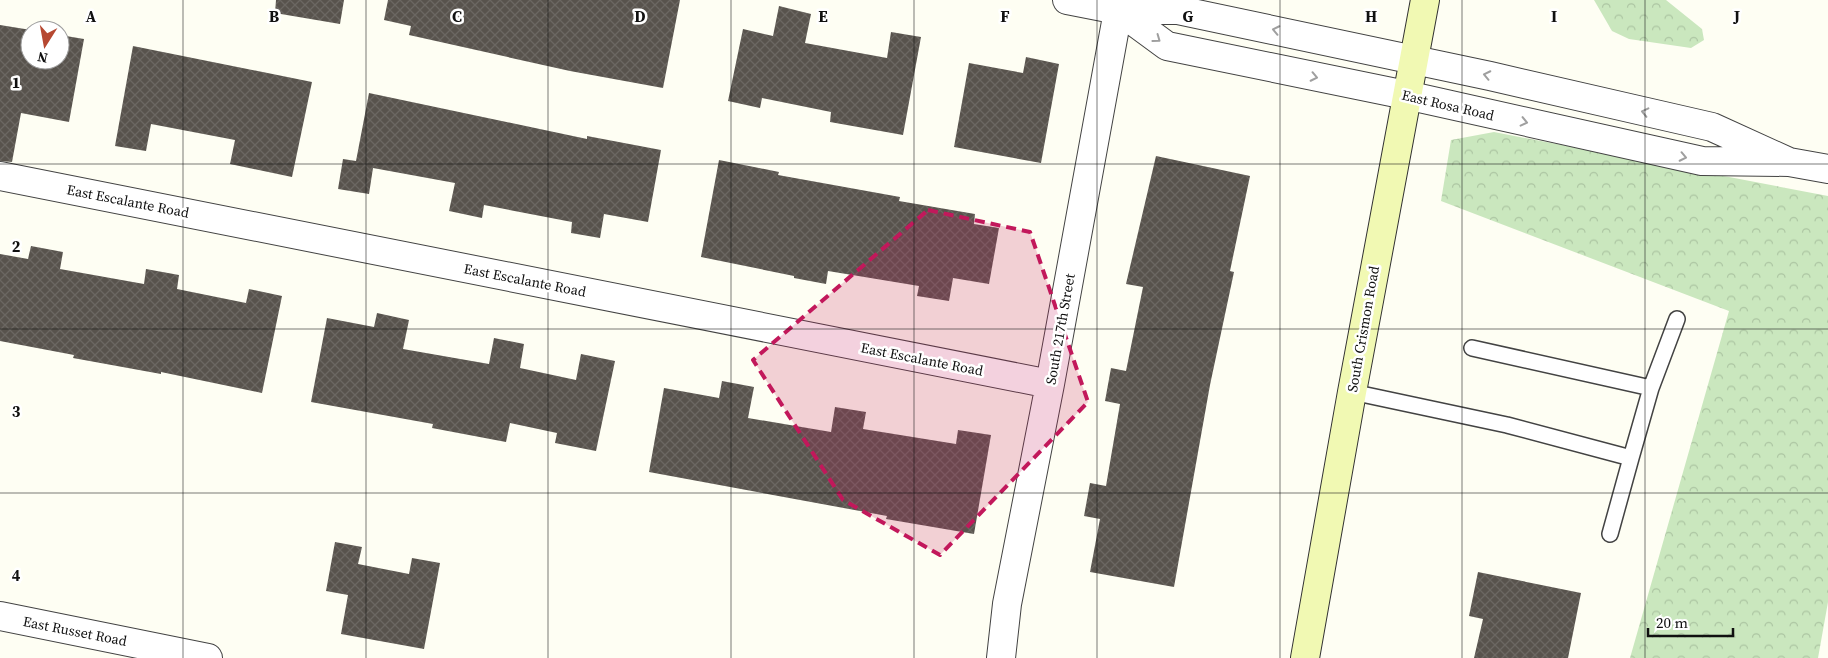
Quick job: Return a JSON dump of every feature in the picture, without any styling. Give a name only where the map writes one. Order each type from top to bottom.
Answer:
[{"type":"street","name":"East Rosa Road","points":[[1067,0],[1178,10],[1414,60],[1712,127],[1790,162]]},
{"type":"street","name":"South Crismon Road","points":[[1305,658],[1425,0]]},
{"type":"street","name":"East Rosa Road","points":[[1119,5],[1167,46],[1702,161],[1790,162],[1828,169]]},
{"type":"street","name":"South 217th Street","points":[[1001,658],[1007,604],[1050,384],[1119,5]]},
{"type":"street","name":"East Escalante Road","points":[[0,176],[1050,384]]},
{"type":"street","name":"East Russet Road","points":[[0,616],[208,658]]},
{"type":"lane","points":[[1610,534],[1651,388],[1676,318]]},
{"type":"lane","points":[[1472,348],[1651,388]]},
{"type":"lane","points":[[1352,392],[1507,425],[1631,458]]},
{"type":"highlighted area","points":[[928,210],[1030,232],[1088,402],[940,555],[843,500],[753,360]]},
{"type":"green space","points":[[1594,0],[1666,0],[1702,29],[1704,40],[1691,48],[1629,39],[1612,31]]},
{"type":"green space","points":[[1494,132],[1828,196],[1828,602],[1818,658],[1630,658],[1729,311],[1441,201],[1451,140]]},
{"type":"building","points":[[276,0],[344,0],[340,24],[275,13]]},
{"type":"building","points":[[388,0],[680,0],[663,88],[570,71],[409,35],[411,26],[384,20]]},
{"type":"building","points":[[779,6],[811,14],[805,43],[887,58],[891,32],[921,37],[903,135],[830,122],[831,112],[762,98],[760,108],[728,101],[743,29],[773,36]]},
{"type":"building","points":[[0,25],[20,28],[20,70],[70,70],[70,37],[84,39],[69,122],[21,113],[12,162],[0,161]]},
{"type":"building","points":[[133,46],[312,82],[292,177],[230,164],[235,140],[151,124],[146,151],[115,146]]},
{"type":"building","points":[[1026,57],[1059,64],[1041,163],[954,147],[969,63],[1023,73]]},
{"type":"building","points":[[369,93],[587,139],[587,136],[661,150],[648,222],[604,214],[600,238],[571,233],[572,222],[484,205],[482,218],[449,211],[455,183],[373,168],[369,194],[338,189],[343,159],[356,161]]},
{"type":"building","points":[[1156,156],[1250,176],[1230,271],[1234,272],[1210,385],[1174,587],[1090,572],[1100,519],[1084,516],[1090,483],[1106,486],[1120,404],[1105,401],[1111,368],[1126,371],[1143,287],[1126,284]]},
{"type":"building","points":[[719,160],[779,172],[778,175],[900,197],[899,201],[975,214],[974,224],[999,228],[989,284],[953,278],[949,301],[917,296],[919,286],[828,271],[826,284],[701,257]]},
{"type":"building","points":[[31,246],[63,252],[60,269],[144,284],[146,269],[179,275],[177,289],[246,303],[249,289],[282,296],[262,393],[161,372],[161,374],[73,358],[74,355],[0,341],[0,254],[28,259]]},
{"type":"building","points":[[377,313],[409,320],[403,349],[489,364],[494,338],[524,344],[520,368],[576,380],[581,354],[615,361],[596,451],[555,443],[557,433],[510,423],[506,442],[432,428],[433,424],[311,402],[327,318],[374,327]]},
{"type":"building","points":[[722,381],[754,387],[748,418],[831,432],[835,407],[866,412],[863,429],[956,444],[958,430],[991,435],[974,534],[886,519],[887,516],[649,472],[664,388],[719,398]]},
{"type":"building","points":[[335,542],[362,547],[358,564],[409,574],[412,558],[440,563],[424,649],[341,634],[348,595],[326,591]]},
{"type":"building","points":[[1478,572],[1581,593],[1568,658],[1474,658],[1483,619],[1469,616]]}]
